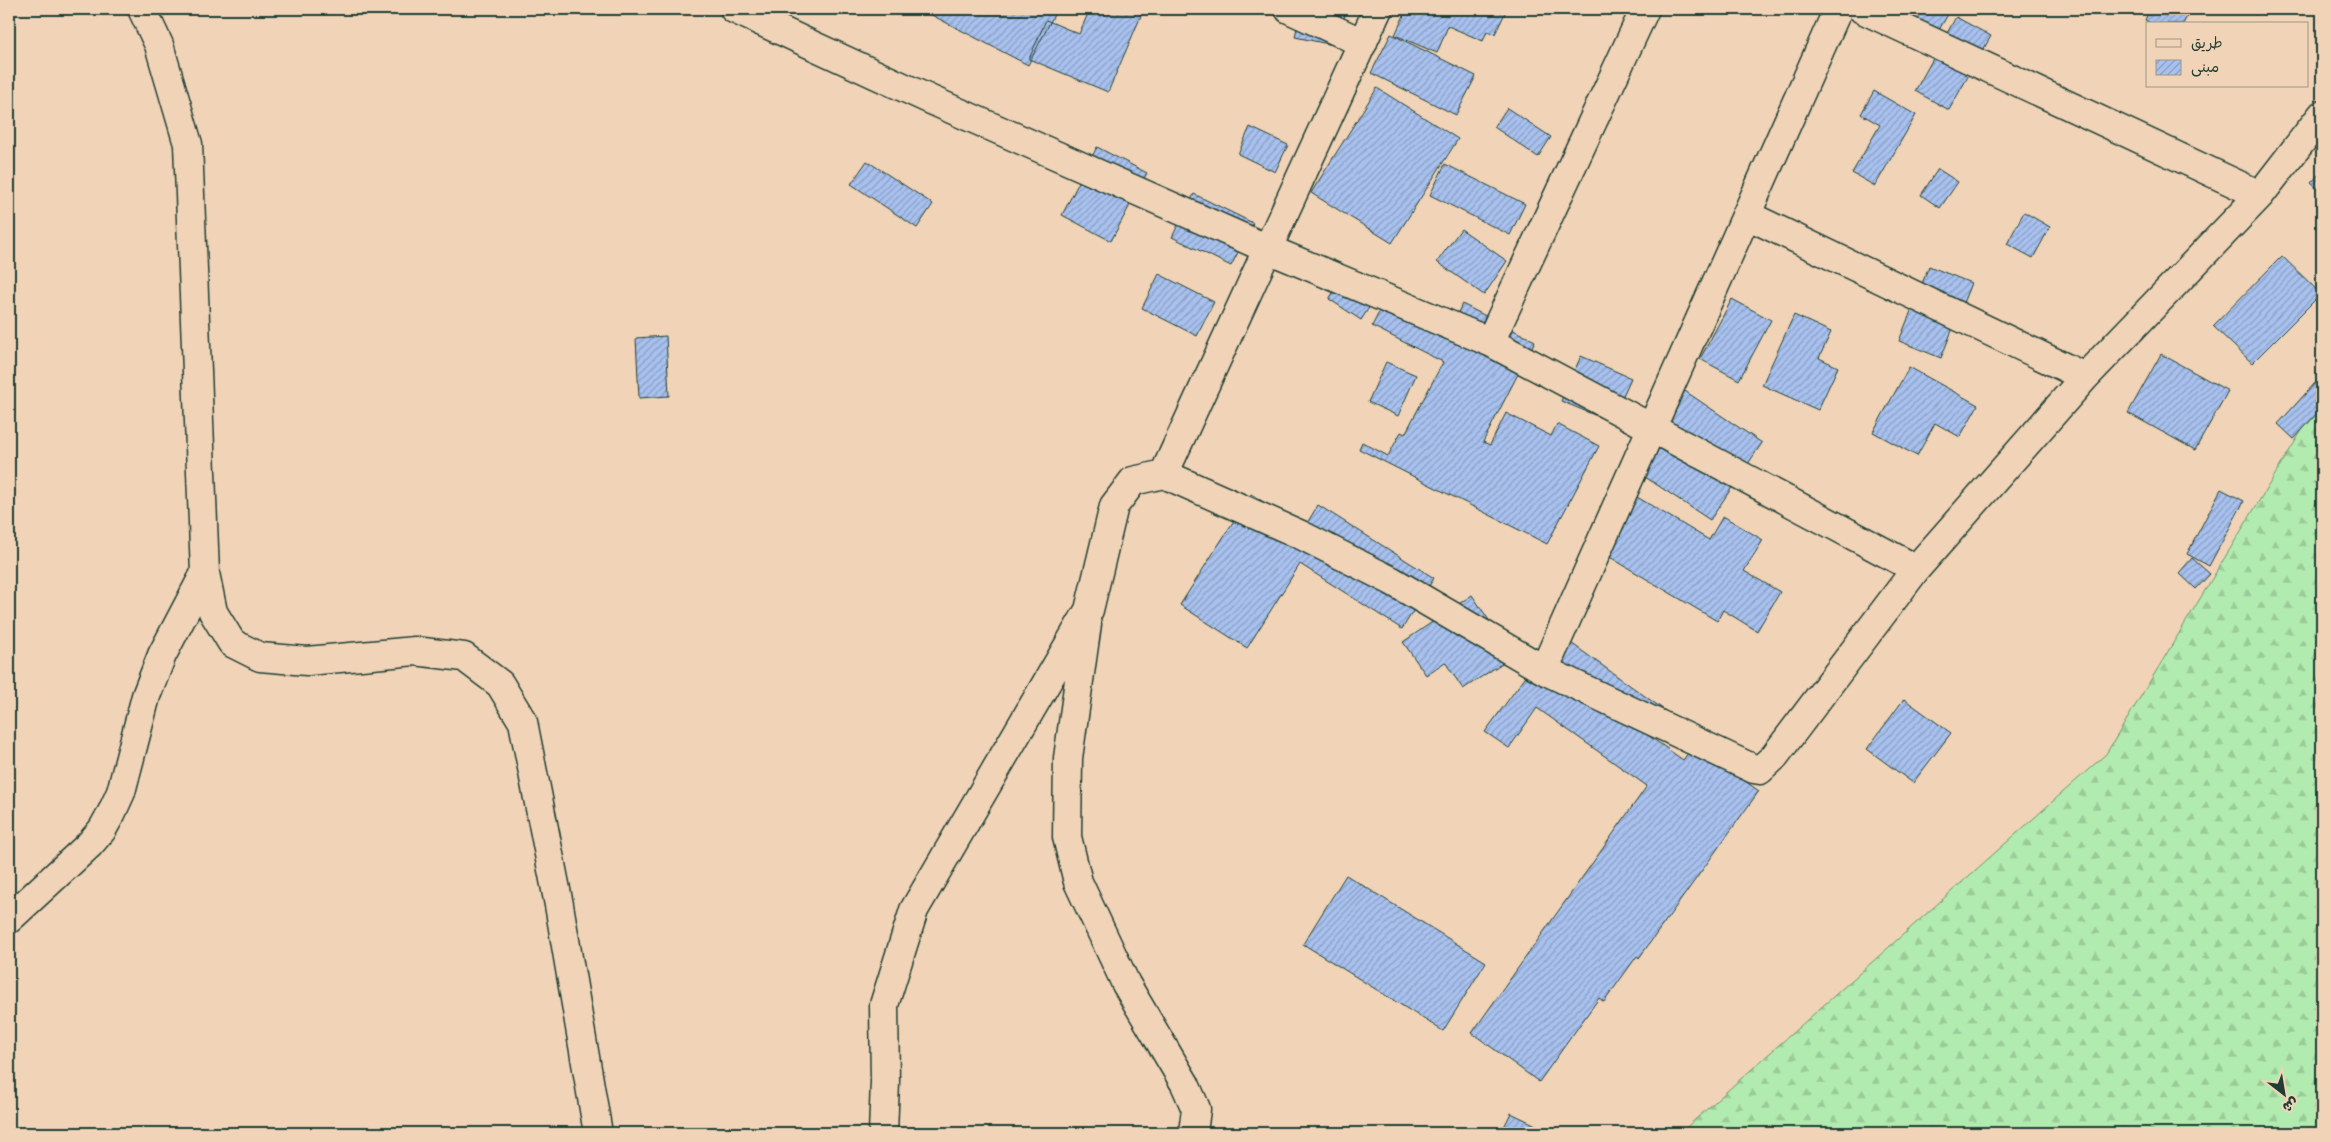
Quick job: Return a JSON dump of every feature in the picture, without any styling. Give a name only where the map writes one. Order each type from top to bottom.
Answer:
[{"type":"street","points":[[142,9],[160,44],[188,144],[205,574],[213,612],[232,643],[260,657],[307,661],[415,651],[464,657],[500,684],[524,722],[598,1133]]},
{"type":"street","points":[[734,9],[931,100],[1268,249],[1490,342],[1916,569]]},
{"type":"street","points":[[1289,9],[1363,43]]},
{"type":"street","points":[[1164,474],[1378,9]]},
{"type":"street","points":[[1490,342],[1645,9]]},
{"type":"street","points":[[1544,670],[1838,9]]},
{"type":"street","points":[[1862,9],[2260,195]]},
{"type":"street","points":[[1193,1133],[1196,1109],[1189,1092],[1118,967],[1078,882],[1067,837],[1068,758],[1090,610],[1114,506],[1133,481],[1164,474],[1301,534],[1392,581],[1544,670],[1754,769],[1760,770],[1774,758],[1916,569],[2085,377],[2260,195],[2322,114]]},
{"type":"street","points":[[1747,215],[2085,377]]},
{"type":"street","points":[[9,919],[102,830],[121,792],[146,696],[162,655],[205,574]]},
{"type":"street","points":[[882,1133],[884,1006],[914,910],[1090,610]]},
{"type":"green space","points":[[2322,397],[2322,1133],[1680,1133],[2106,754]]},
{"type":"building","points":[[920,9],[1057,9],[1028,65]]},
{"type":"building","points":[[1090,9],[1144,9],[1108,92],[1029,59],[1046,20],[1079,34]]},
{"type":"building","points":[[1301,9],[1346,10],[1338,46],[1295,37]]},
{"type":"building","points":[[1407,9],[1507,9],[1495,34],[1487,31],[1483,41],[1448,26],[1437,53],[1395,35]]},
{"type":"building","points":[[1902,9],[1951,9],[1928,49],[1891,27]]},
{"type":"building","points":[[2150,9],[2191,9],[2184,22],[2148,22],[2145,20]]},
{"type":"building","points":[[2242,9],[2259,9],[2256,15]]},
{"type":"building","points":[[1956,17],[1991,36],[1949,110],[1915,91]]},
{"type":"building","points":[[1391,34],[1476,76],[1456,115],[1371,73]]},
{"type":"building","points":[[1377,88],[1458,139],[1392,243],[1311,193]]},
{"type":"building","points":[[1874,91],[1916,115],[1875,186],[1852,173],[1880,125],[1861,114]]},
{"type":"building","points":[[1507,108],[1551,137],[1538,157],[1494,127]]},
{"type":"building","points":[[1250,127],[1288,145],[1275,172],[1238,154]]},
{"type":"building","points":[[1097,147],[1147,173],[1111,241],[1062,215]]},
{"type":"building","points":[[867,161],[933,204],[917,228],[851,184]]},
{"type":"building","points":[[1445,164],[1525,204],[1510,235],[1430,195]]},
{"type":"building","points":[[1938,169],[1958,182],[1940,208],[1921,195]]},
{"type":"building","points":[[2322,171],[2322,193],[2311,183]]},
{"type":"building","points":[[1194,194],[1253,223],[1231,266],[1172,237]]},
{"type":"building","points":[[2024,212],[2050,227],[2033,258],[2007,244]]},
{"type":"building","points":[[1461,229],[1507,261],[1484,295],[1437,262]]},
{"type":"building","points":[[2282,256],[2321,294],[2252,363],[2213,326]]},
{"type":"building","points":[[1929,266],[1971,283],[1941,358],[1899,341]]},
{"type":"building","points":[[1349,269],[1381,289],[1361,320],[1329,299]]},
{"type":"building","points":[[1159,274],[1214,302],[1197,336],[1142,308]]},
{"type":"building","points":[[1390,291],[1453,323],[1462,304],[1535,341],[1483,442],[1490,445],[1506,413],[1551,436],[1557,424],[1599,446],[1547,544],[1359,449],[1362,442],[1388,456],[1401,432],[1405,434],[1443,362],[1372,326]]},
{"type":"building","points":[[1732,299],[1771,320],[1739,380],[1700,359]]},
{"type":"building","points":[[1794,315],[1831,332],[1819,358],[1838,367],[1818,410],[1762,385]]},
{"type":"building","points":[[666,336],[669,396],[639,398],[636,338]]},
{"type":"building","points":[[2161,354],[2228,391],[2195,450],[2128,413]]},
{"type":"building","points":[[1581,356],[1631,378],[1611,422],[1561,401]]},
{"type":"building","points":[[1386,362],[1416,375],[1398,416],[1368,402]]},
{"type":"building","points":[[1909,367],[1978,405],[1960,437],[1935,423],[1917,456],[1873,432]]},
{"type":"building","points":[[2315,383],[2322,390],[2322,408],[2294,439],[2278,424]]},
{"type":"building","points":[[1679,387],[1762,443],[1710,520],[1627,465]]},
{"type":"building","points":[[2221,489],[2244,501],[2209,566],[2187,554]]},
{"type":"building","points":[[1251,494],[1304,528],[1318,505],[1434,578],[1402,629],[1300,564],[1247,648],[1180,605]]},
{"type":"building","points":[[1637,497],[1709,540],[1723,516],[1763,540],[1744,571],[1780,592],[1757,631],[1723,610],[1717,621],[1603,553]]},
{"type":"building","points":[[2192,558],[2210,574],[2196,589],[2179,573]]},
{"type":"building","points":[[1472,595],[1513,656],[1463,689],[1445,662],[1426,675],[1403,642]]},
{"type":"building","points":[[1557,633],[1667,712],[1649,736],[1683,760],[1694,745],[1759,791],[1639,958],[1637,956],[1604,1002],[1599,998],[1539,1082],[1472,1033],[1647,786],[1537,708],[1509,748],[1485,732]]},
{"type":"building","points":[[1904,699],[1951,733],[1913,783],[1867,749]]},
{"type":"building","points":[[1346,875],[1486,962],[1443,1031],[1303,944]]},
{"type":"building","points":[[1511,1113],[1538,1126],[1535,1133],[1501,1133]]}]
